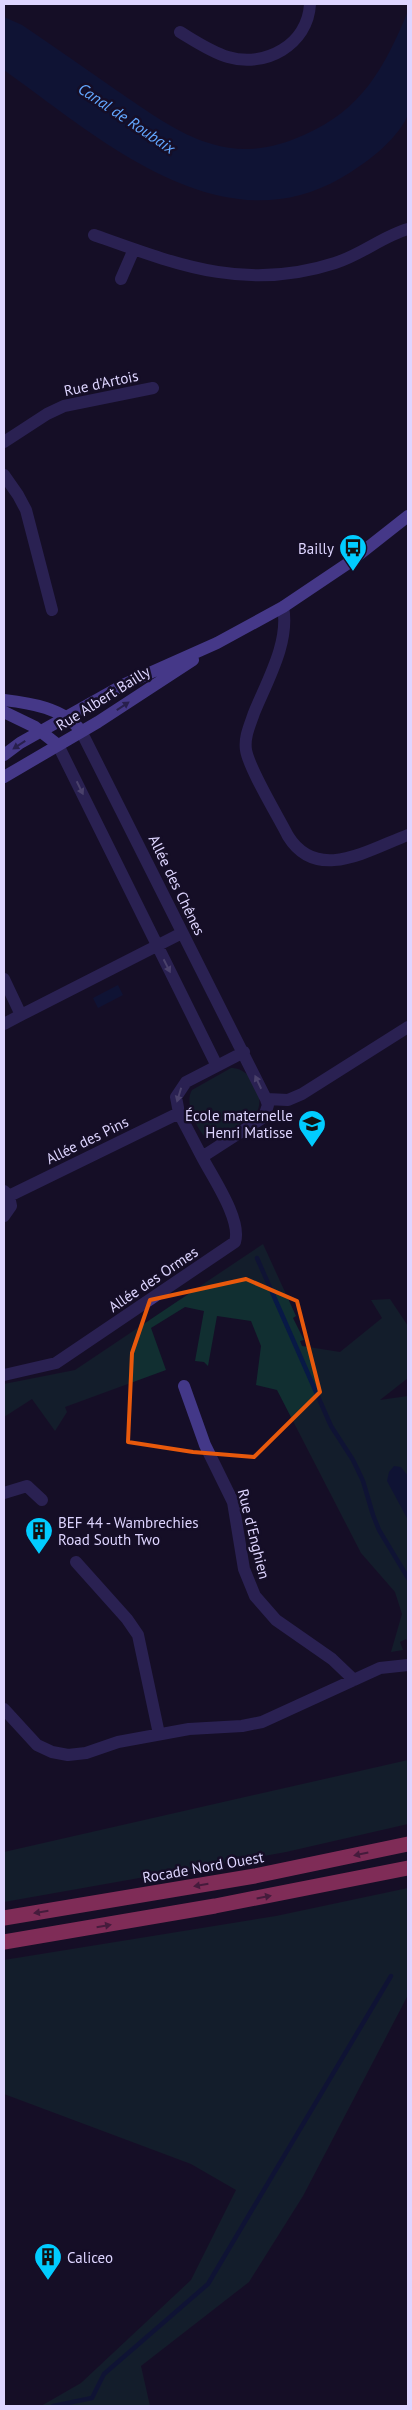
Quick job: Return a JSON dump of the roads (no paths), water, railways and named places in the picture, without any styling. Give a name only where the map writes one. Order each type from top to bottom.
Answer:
[{"type":"highway","name":"Rocade Nord Ouest","points":[[4,1918],[255,1876],[408,1844]]},
{"type":"highway","points":[[4,1942],[196,1910],[408,1868]]},
{"type":"main road","name":"Rue Albert Bailly","points":[[4,777],[81,732],[217,643],[283,607],[348,564],[408,516]]},
{"type":"main road","name":"Rue Albert Bailly","points":[[4,755],[41,731],[136,678],[217,643]]},
{"type":"main road","points":[[4,700],[42,706],[65,718],[81,732]]},
{"type":"main road","points":[[4,712],[41,731],[58,745]]},
{"type":"street","points":[[180,32],[226,56],[248,60],[262,59],[284,49],[294,40],[306,21],[310,4]]},
{"type":"street","points":[[94,235],[203,271],[235,275],[281,274],[310,270],[338,262],[408,229]]},
{"type":"street","points":[[120,279],[134,249]]},
{"type":"street","name":"Rue d'Artois","points":[[4,442],[55,410],[153,388]]},
{"type":"street","points":[[4,475],[26,510],[52,610]]},
{"type":"street","points":[[283,607],[285,624],[280,646],[249,728],[246,743],[250,761],[288,836],[299,851],[316,860],[325,862],[343,859],[408,835]]},
{"type":"street","name":"Allée des Chênes","points":[[81,732],[244,1052],[266,1099]]},
{"type":"street","points":[[58,745],[218,1066]]},
{"type":"street","points":[[4,1024],[182,933]]},
{"type":"street","points":[[4,979],[21,1015]]},
{"type":"street","points":[[244,1052],[181,1087],[176,1097],[179,1113],[202,1157],[264,1117],[268,1105],[266,1099],[295,1098],[408,1027]]},
{"type":"street","name":"Allée des Pins","points":[[6,1194],[179,1113]]},
{"type":"street","name":"Allée des Ormes","points":[[4,1375],[56,1363],[235,1242],[236,1225],[202,1157]]},
{"type":"street","points":[[4,1216],[11,1206],[6,1194]]},
{"type":"street","name":"Rue d'Enghien","points":[[184,1386],[206,1445],[232,1502],[244,1569],[255,1596],[276,1620],[332,1659],[354,1680]]},
{"type":"street","points":[[4,1493],[27,1486],[42,1500]]},
{"type":"street","points":[[76,1562],[127,1619],[138,1635],[159,1734]]},
{"type":"street","points":[[4,1709],[37,1745],[59,1754],[86,1752],[110,1744],[159,1734],[196,1728],[242,1726],[262,1722],[386,1667],[408,1665]]},
{"type":"water","name":"Canal de Roubaix","points":[[408,11],[409,99],[407,117],[402,126],[378,152],[341,178],[296,196],[251,200],[206,192],[162,175],[120,152],[79,125],[4,70],[4,17],[22,25],[174,128],[199,140],[224,147],[236,149],[259,148],[293,140],[304,135],[324,125],[356,100],[380,68]]},
{"type":"water","points":[[118,985],[123,995],[98,1008],[93,998]]},
{"type":"water","points":[[394,1466],[401,1467],[408,1476],[408,1520],[387,1481],[389,1472]]},
{"type":"waterway","points":[[257,1258],[331,1426],[353,1460],[363,1481],[379,1530],[408,1578]]},
{"type":"waterway","points":[[53,2406],[92,2398],[104,2374],[208,2284],[391,1976]]},
{"type":"place","name":"Bailly","points":[[353,572]]},
{"type":"place","name":"École maternelle Henri Matisse","points":[[312,1148]]},
{"type":"place","name":"BEF 44 - Wambrechies Road South Two","points":[[39,1555]]},
{"type":"place","name":"Caliceo","points":[[48,2281]]}]
